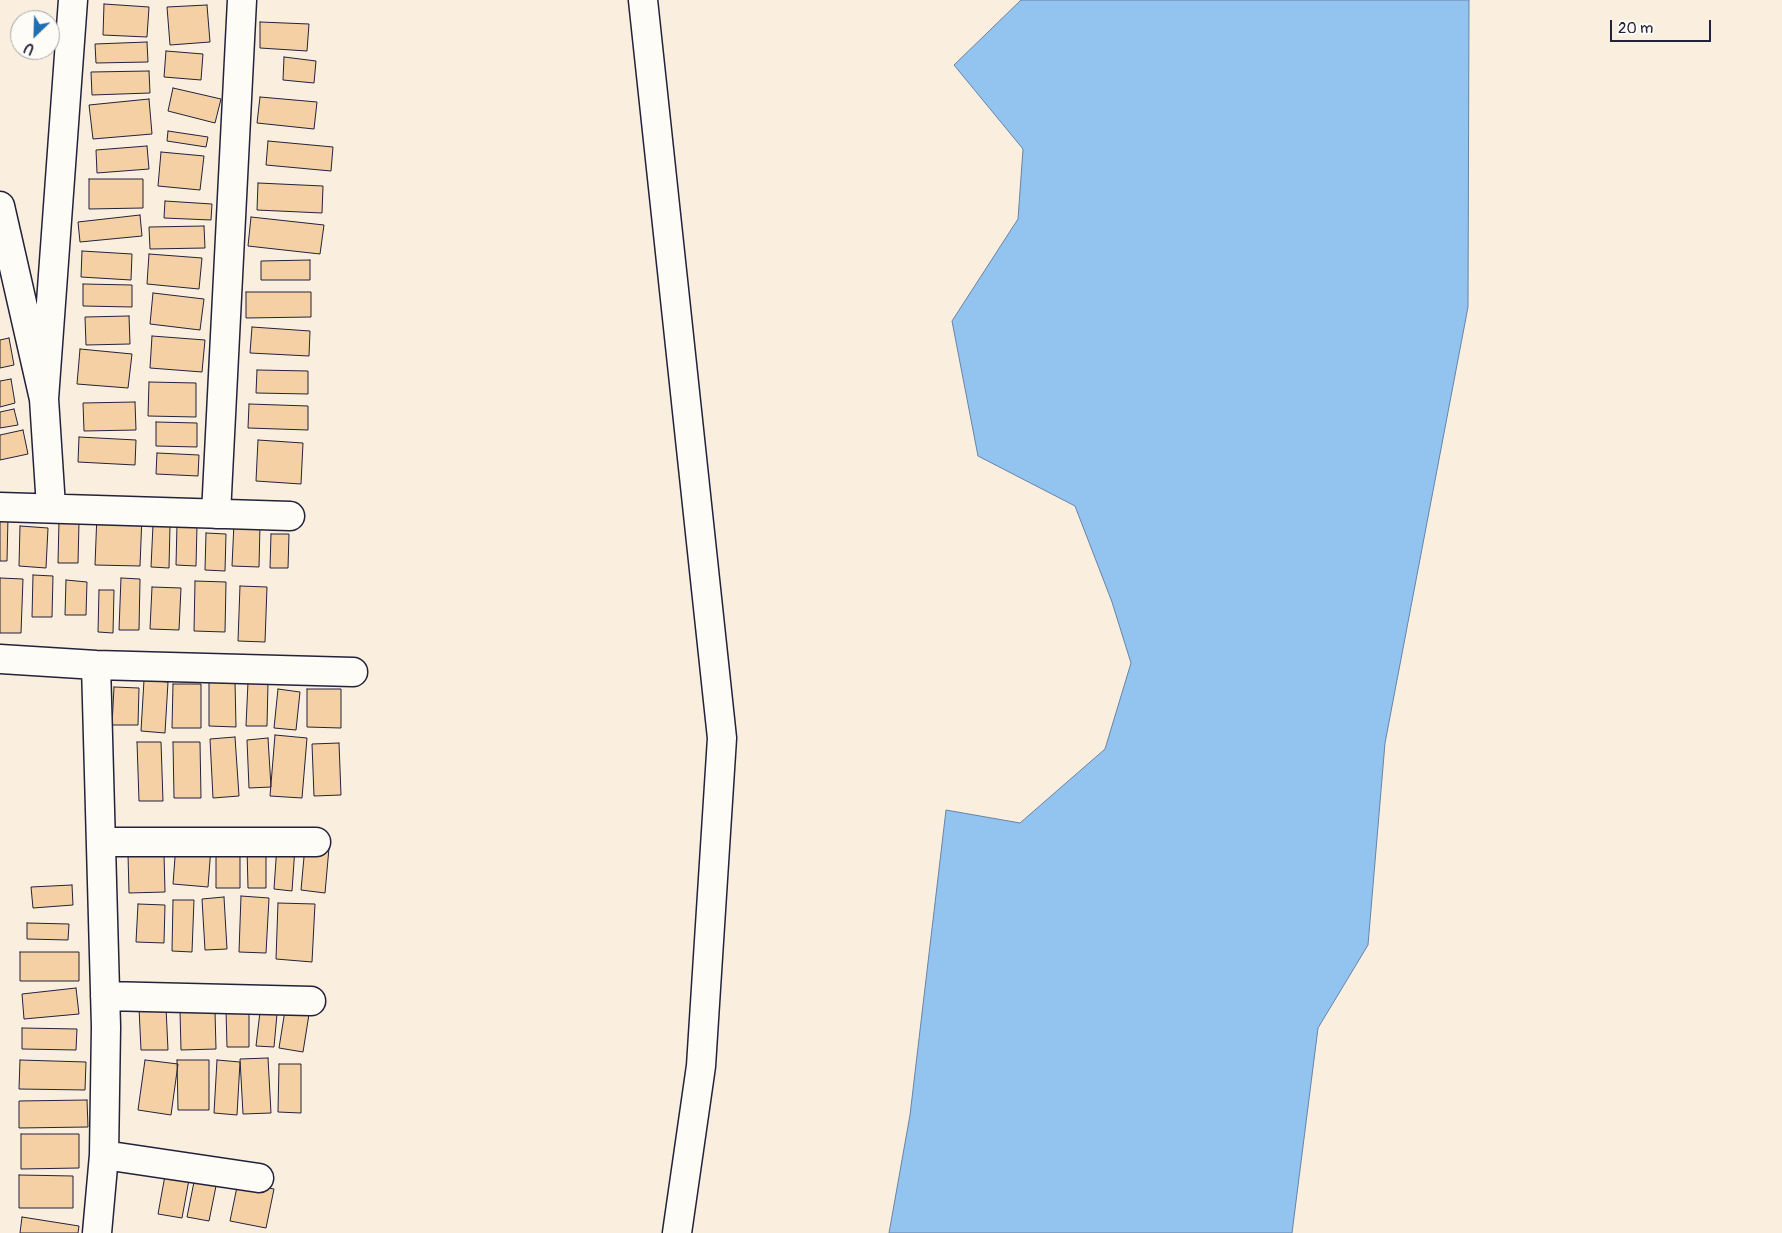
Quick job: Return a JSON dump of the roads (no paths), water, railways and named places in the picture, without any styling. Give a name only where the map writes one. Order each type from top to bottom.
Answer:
[{"type":"street","points":[[51,507],[44,399],[73,0]]},
{"type":"street","points":[[216,514],[242,0]]},
{"type":"street","points":[[643,0],[722,738],[701,1066],[677,1233]]},
{"type":"street","points":[[0,206],[44,399]]},
{"type":"street","points":[[0,507],[51,507],[290,516]]},
{"type":"street","points":[[0,659],[96,665],[353,672]]},
{"type":"street","points":[[96,665],[105,996],[104,1155],[97,1233]]},
{"type":"street","points":[[101,842],[316,842]]},
{"type":"street","points":[[105,996],[311,1001]]},
{"type":"street","points":[[104,1155],[259,1178]]},
{"type":"water","points":[[1021,0],[1469,0],[1468,307],[1385,743],[1368,945],[1318,1028],[1292,1233],[889,1233],[910,1115],[946,810],[1020,823],[1105,749],[1131,663],[1112,602],[1075,506],[978,456],[952,321],[1018,219],[1023,149],[954,65]]}]
